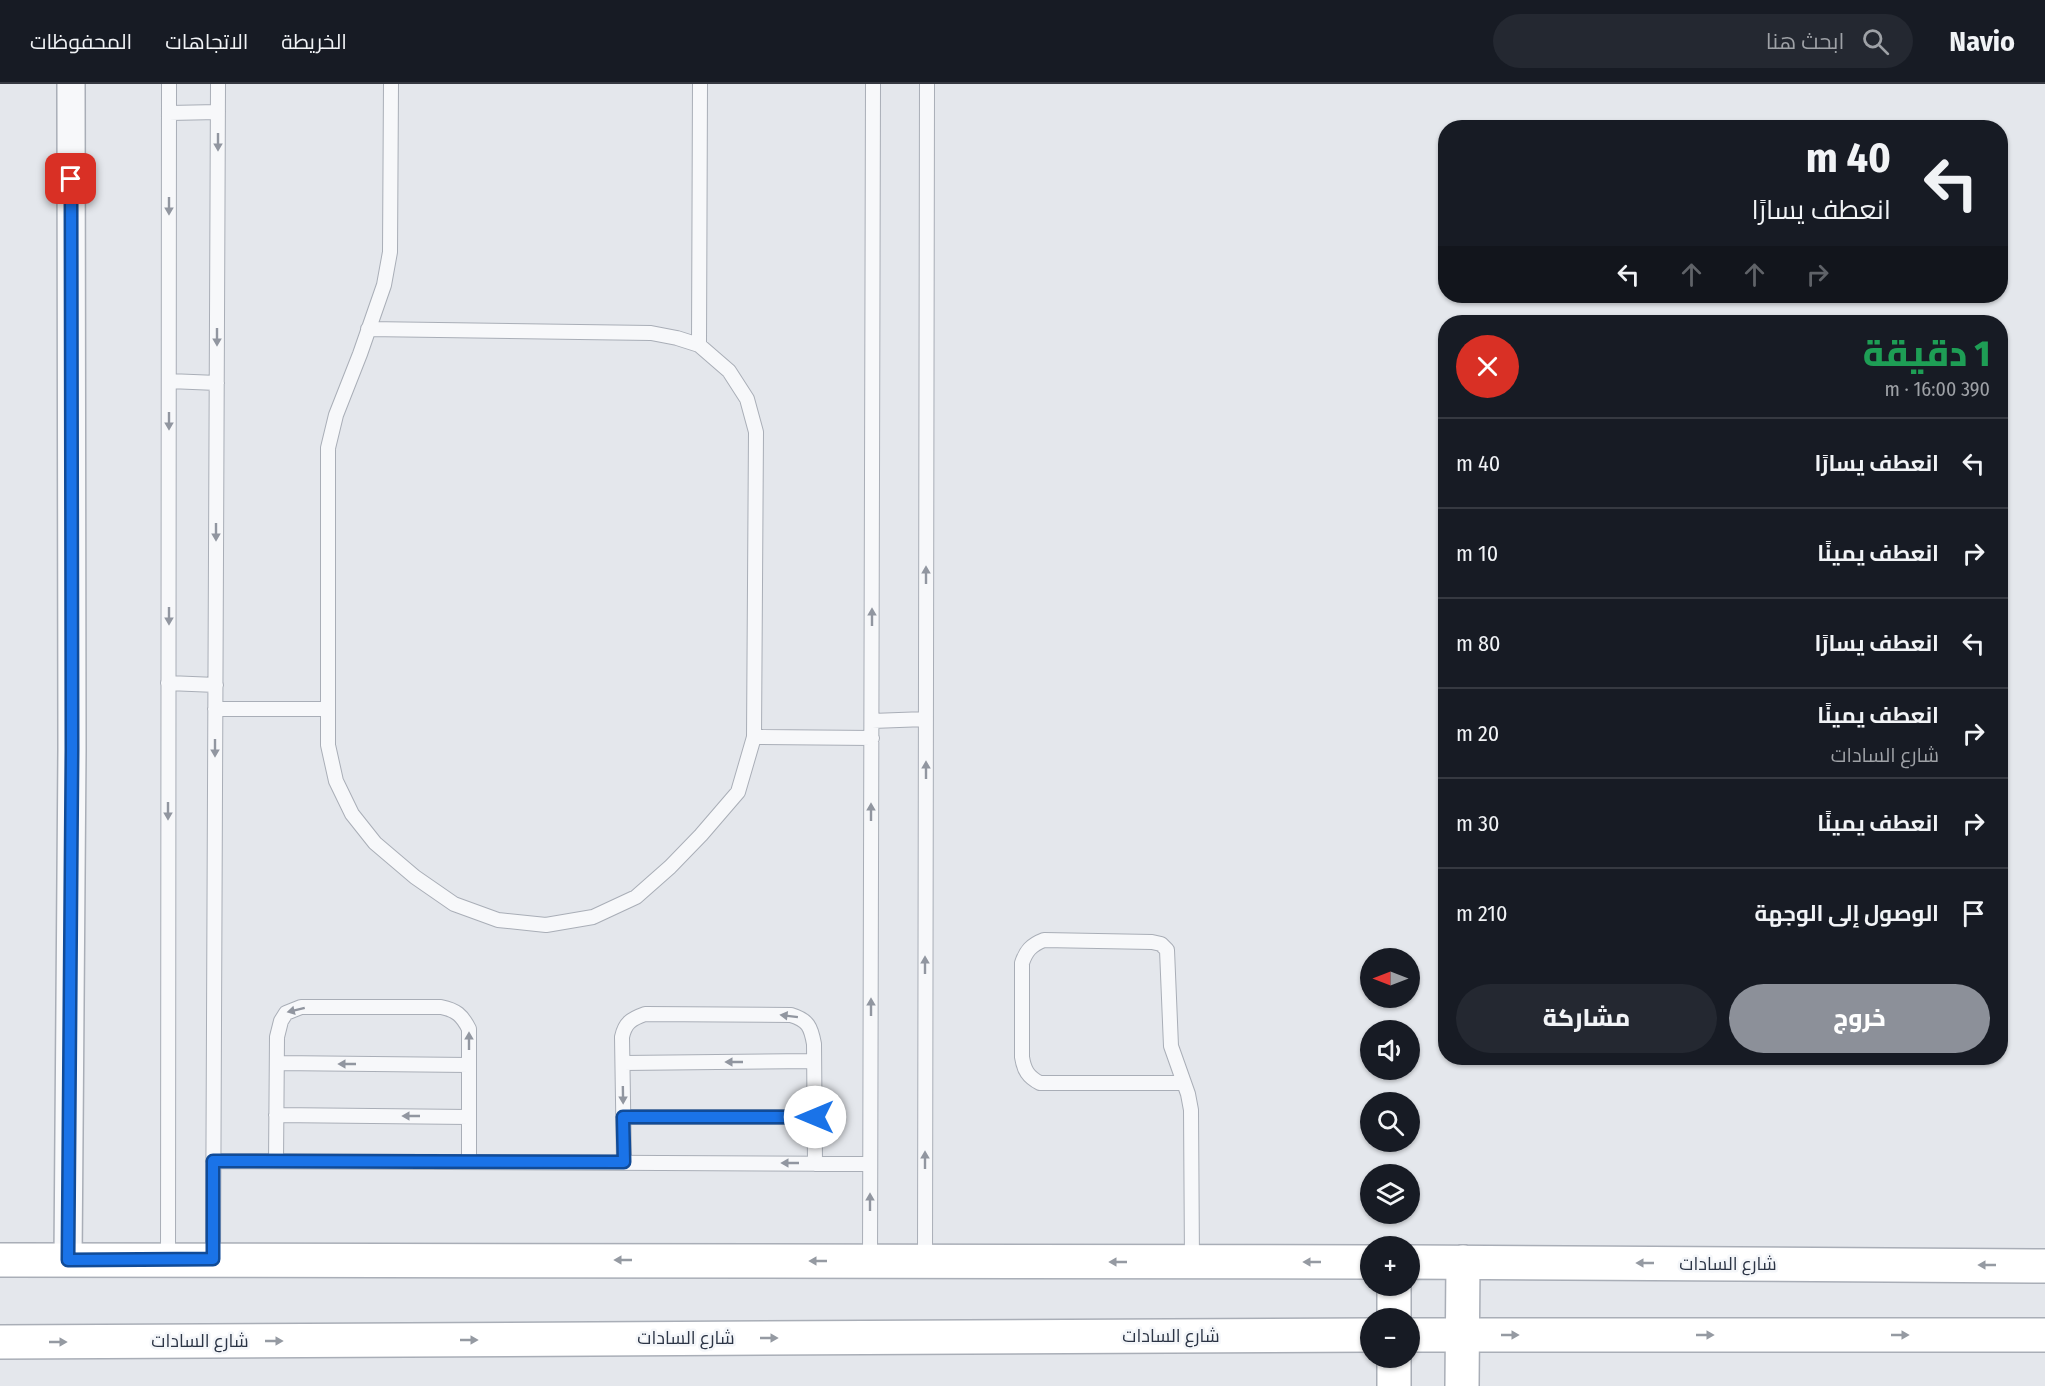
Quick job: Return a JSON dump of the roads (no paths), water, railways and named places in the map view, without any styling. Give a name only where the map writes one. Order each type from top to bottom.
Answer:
[{"type":"main road","points":[[0,1260],[1360,1262]]},
{"type":"main road","name":"شارع السادات","points":[[1420,1262],[2045,1266]]},
{"type":"main road","points":[[1462,1386],[1463,1262]]},
{"type":"main road","name":"شارع السادات","points":[[0,1342],[1360,1335]]},
{"type":"main road","points":[[1420,1335],[2045,1335]]},
{"type":"main road","points":[[1394,1368],[1394,1386]]},
{"type":"street","points":[[68,1260],[72,762],[71,84]]},
{"type":"lane","points":[[168,1259],[169,84]]},
{"type":"lane","points":[[213,1259],[218,84]]},
{"type":"lane","points":[[368,329],[651,333],[699,345],[729,370],[747,399],[756,432],[754,737],[738,792],[670,867],[636,897],[593,917],[546,925],[498,920],[454,904],[415,877],[375,843],[352,814],[336,781],[328,745],[328,448],[336,415],[384,285],[390,252],[392,84]]},
{"type":"lane","points":[[699,345],[700,84]]},
{"type":"lane","points":[[870,1261],[873,84]]},
{"type":"lane","points":[[925,1261],[927,84]]},
{"type":"lane","points":[[169,113],[218,112]]},
{"type":"lane","points":[[169,381],[217,383]]},
{"type":"lane","points":[[168,682],[216,685]]},
{"type":"lane","points":[[215,709],[328,709]]},
{"type":"lane","points":[[872,721],[926,719]]},
{"type":"lane","points":[[754,737],[872,738]]},
{"type":"lane","points":[[1184,1083],[1040,1083],[1030,1078],[1024,1068],[1022,1057],[1022,963],[1033,944],[1044,940],[1161,944],[1167,950],[1171,1046],[1184,1083],[1191,1110],[1192,1262]]},
{"type":"lane","points":[[276,1161],[277,1037],[281,1021],[286,1013],[301,1007],[441,1007],[452,1009],[462,1015],[469,1029],[469,1162]]},
{"type":"lane","points":[[624,1162],[622,1037],[624,1027],[633,1018],[645,1014],[791,1015],[803,1019],[811,1026],[814,1044],[815,1164]]},
{"type":"lane","points":[[623,1063],[813,1061]]},
{"type":"lane","points":[[277,1063],[469,1065]]},
{"type":"lane","points":[[276,1115],[469,1117]]},
{"type":"lane","points":[[623,1117],[815,1117]]},
{"type":"lane","points":[[213,1161],[870,1164]]}]
